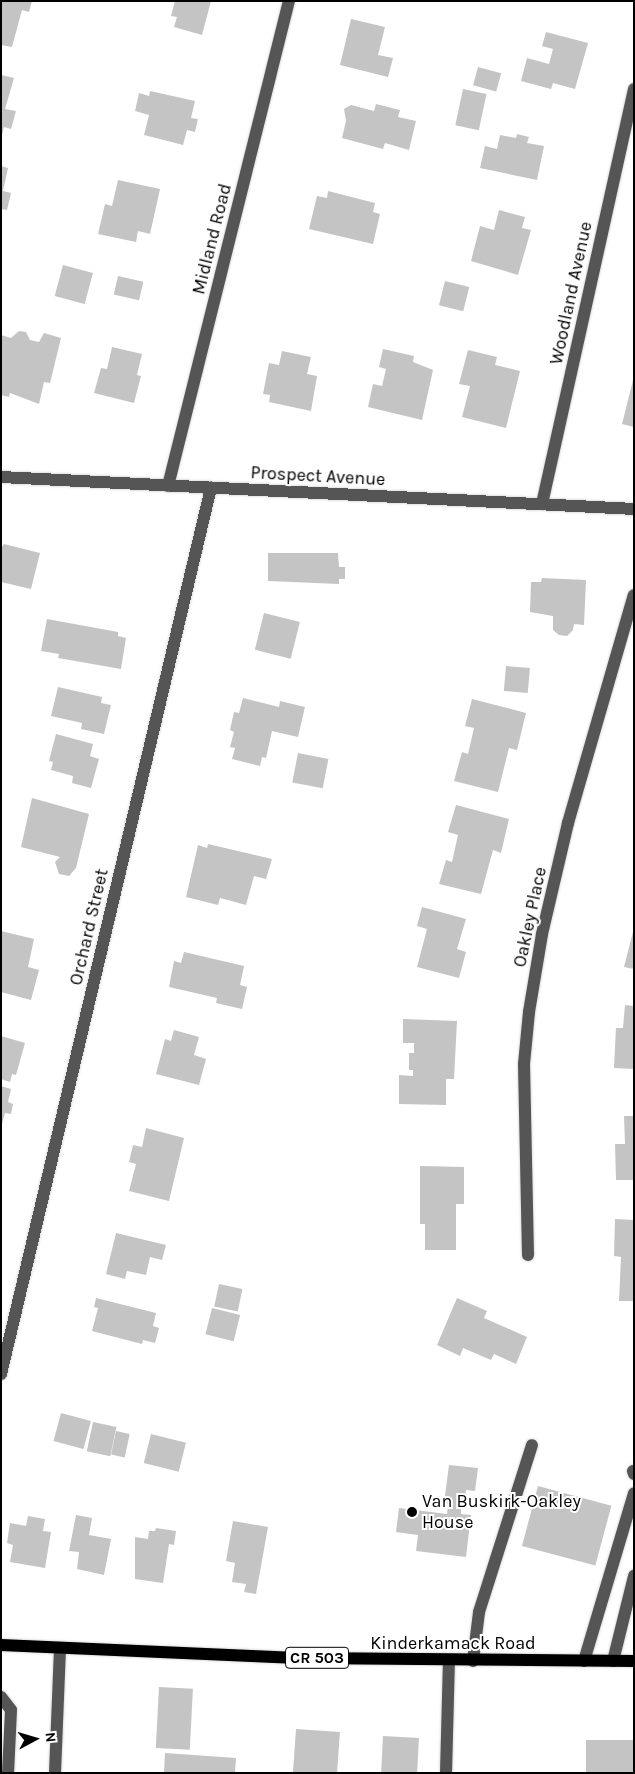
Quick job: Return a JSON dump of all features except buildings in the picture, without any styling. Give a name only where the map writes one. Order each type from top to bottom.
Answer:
[{"type":"main road","name":"Kinderkamack Road","points":[[1,1645],[449,1661],[634,1661]]},
{"type":"street","name":"Midland Road","points":[[168,486],[289,1]]},
{"type":"street","name":"Woodland Avenue","points":[[542,504],[634,88]]},
{"type":"street","name":"Prospect Avenue","points":[[1,477],[634,509]]},
{"type":"street","name":"Orchard Street","points":[[1,1374],[211,488]]},
{"type":"street","name":"Oakley Place","points":[[528,1255],[524,1064],[529,1012],[542,934],[568,823],[634,595]]},
{"type":"street","points":[[473,1661],[479,1612],[532,1445]]},
{"type":"street","points":[[584,1661],[634,1493]]},
{"type":"street","points":[[614,1661],[634,1576]]},
{"type":"street","points":[[54,1773],[60,1648]]},
{"type":"street","points":[[446,1773],[449,1661]]},
{"type":"street","points":[[1,1697],[12,1710],[8,1773]]},
{"type":"place","name":"Van Buskirk-Oakley House","points":[[412,1512]]}]
